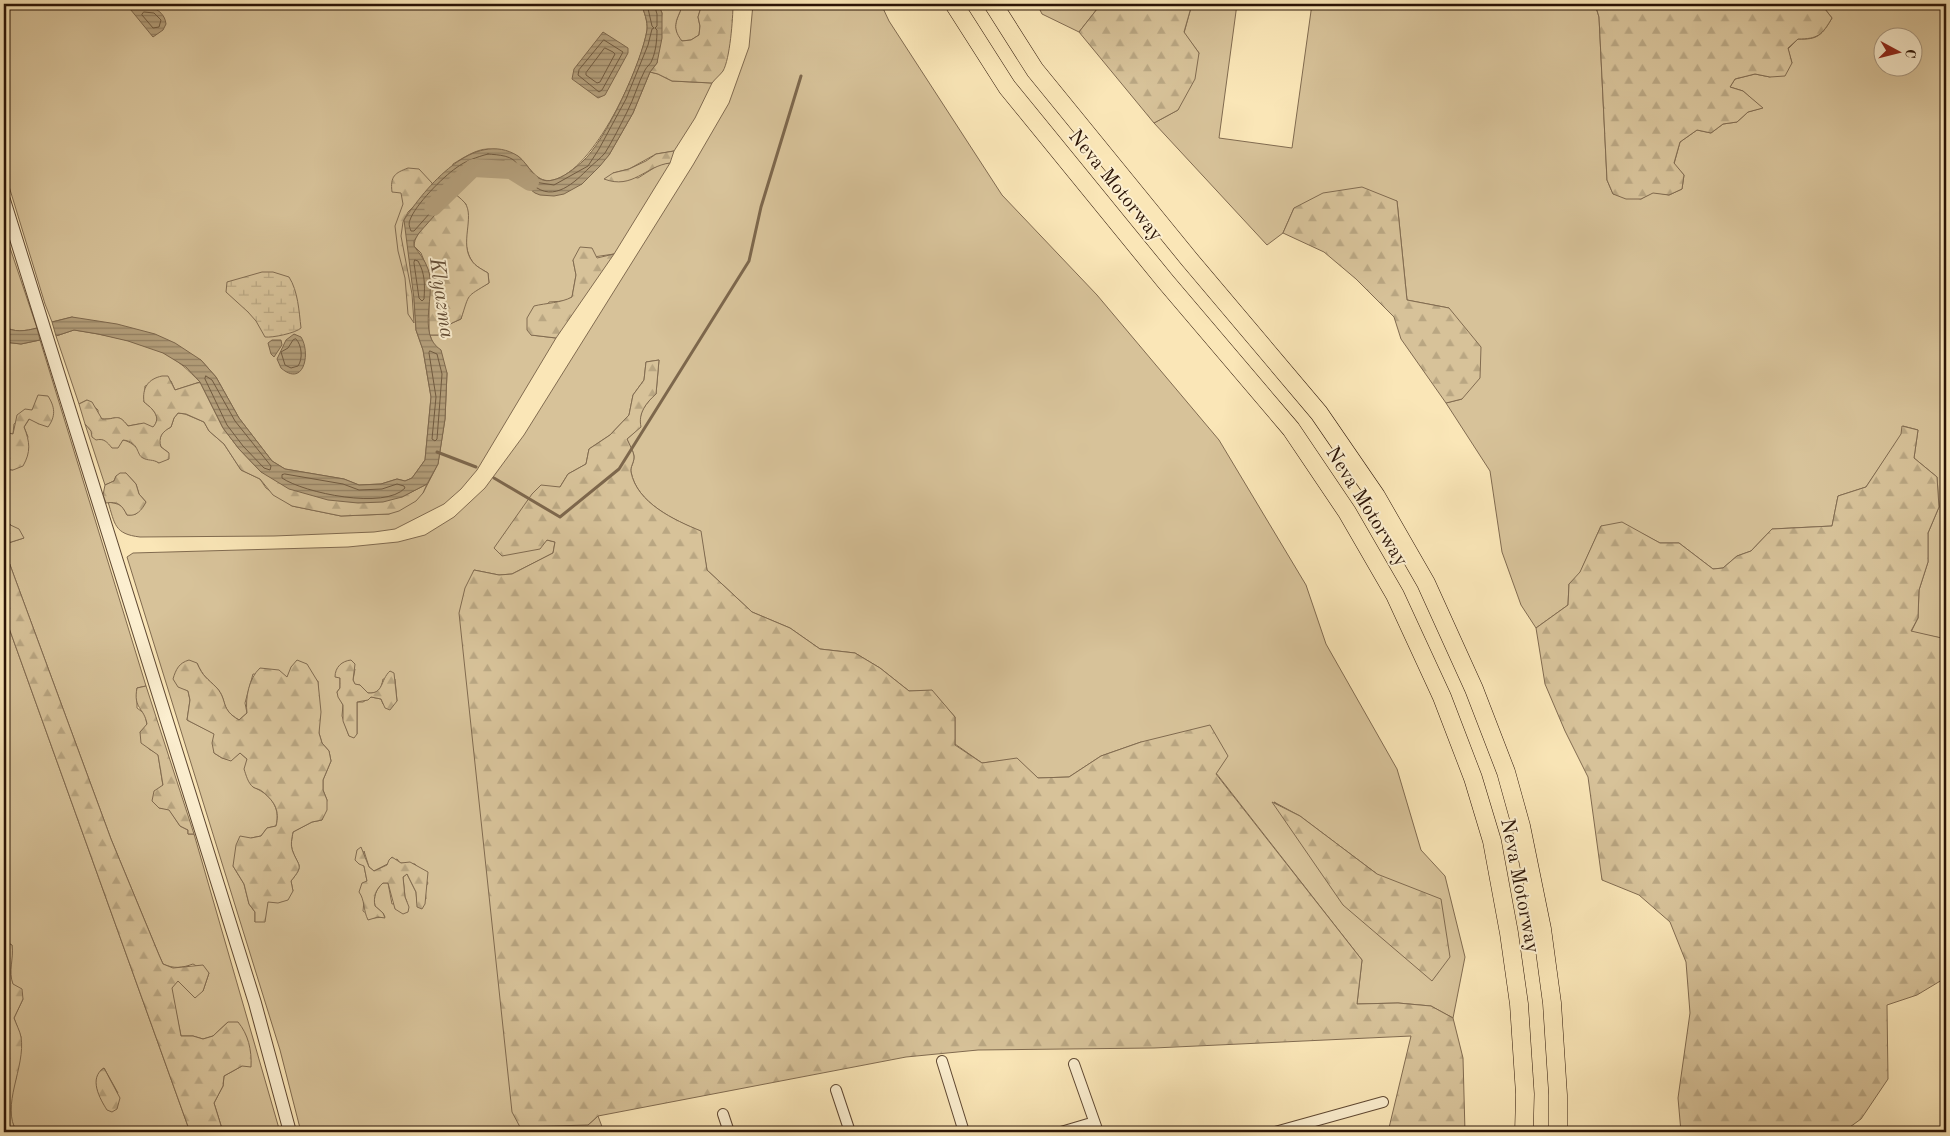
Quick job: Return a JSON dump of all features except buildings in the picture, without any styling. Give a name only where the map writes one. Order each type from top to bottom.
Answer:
[{"type":"highway","name":"Neva Motorway","points":[[954,4],[1007,87],[1166,282],[1291,428],[1347,512],[1395,595],[1442,696],[1473,778],[1492,841],[1509,933],[1519,1004],[1525,1094],[1524,1132]]},
{"type":"highway","name":"Neva Motorway","points":[[993,4],[1035,70],[1189,259],[1319,412],[1376,496],[1426,583],[1474,689],[1506,772],[1521,826],[1542,929],[1552,1003],[1558,1095],[1558,1132]]},
{"type":"street","points":[[4,200],[255,1003],[290,1132]]},
{"type":"street","points":[[942,1061],[964,1132]]},
{"type":"street","points":[[1074,1064],[1097,1129]]},
{"type":"street","points":[[836,1090],[850,1132]]},
{"type":"street","points":[[1275,1132],[1383,1102]]},
{"type":"street","points":[[723,1114],[729,1132]]},
{"type":"street","points":[[1061,1132],[1088,1124],[1097,1129]]},
{"type":"green space","points":[[4,4],[641,4],[646,17],[647,30],[636,68],[613,116],[599,139],[569,173],[553,180],[542,180],[519,157],[490,149],[474,152],[453,164],[414,299],[416,330],[423,350],[431,397],[425,460],[412,478],[405,481],[397,479],[381,484],[359,485],[344,479],[285,469],[272,461],[239,418],[216,377],[201,360],[72,317],[52,322],[4,170]]},
{"type":"green space","points":[[658,4],[683,4],[676,22],[676,31],[682,41],[691,40],[699,35],[698,17],[702,4],[733,4],[728,57],[723,71],[712,83],[672,81],[650,72],[657,63],[662,13]]},
{"type":"green space","points":[[683,4],[702,4],[698,17],[699,35],[691,40],[681,41],[675,27]]},
{"type":"green space","points":[[753,4],[881,4],[889,21],[1002,195],[1097,295],[1219,440],[1306,585],[1326,644],[1397,769],[1421,850],[1445,876],[1465,957],[1453,1018],[1431,1006],[1398,1003],[1357,1004],[1362,960],[1216,773],[1141,742],[1101,756],[1069,777],[1038,778],[1017,759],[982,763],[955,744],[955,717],[932,691],[909,691],[880,668],[855,653],[820,649],[790,628],[752,612],[707,570],[700,531],[668,516],[658,509],[641,493],[635,483],[631,470],[634,455],[627,439],[640,427],[640,417],[649,401],[656,394],[659,360],[646,362],[644,380],[633,395],[629,415],[610,435],[589,449],[586,464],[568,474],[560,487],[547,540],[555,542],[553,553],[512,574],[499,575],[474,570],[588,1125],[598,1116],[604,1132],[301,1132],[280,1050],[127,557],[133,553],[348,547],[398,542],[425,535],[454,517],[485,488],[524,435],[693,165],[729,103],[749,47]],"holes":[[[197,663],[203,674],[217,688],[226,708],[239,720],[247,713],[245,703],[253,674],[318,681],[319,733],[322,743],[329,751],[331,761],[323,780],[323,790],[327,800],[322,820],[312,822],[293,832],[292,847],[299,866],[298,872],[291,881],[293,891],[268,901],[255,922],[255,912],[249,904],[244,884],[233,866],[251,838],[261,836],[267,828],[276,826],[277,813],[269,797],[253,787],[247,759],[240,753],[231,760],[222,758],[214,753],[215,734],[187,720],[190,700],[188,691]],[[355,669],[353,680],[355,685],[360,685],[368,693],[375,693],[379,690],[383,679],[395,679],[397,701],[383,704],[381,699],[371,697],[363,702],[357,702],[357,734],[349,736],[342,716],[343,705],[337,692],[340,688],[340,678]],[[1274,802],[1300,816],[1377,874]],[[364,851],[369,867],[374,871],[397,859],[400,863],[415,864],[428,883],[425,888],[426,899],[417,903],[416,892],[407,874],[403,877],[407,902],[392,904],[388,883],[383,883],[376,893],[374,903],[385,917],[373,918],[363,911],[364,901],[362,896],[367,881]]]},
{"type":"green space","points":[[1037,4],[1101,4],[1079,32],[1042,14]]},
{"type":"green space","points":[[1101,4],[1192,4],[1184,32],[1199,53],[1195,79],[1178,110],[1154,123],[1079,32]]},
{"type":"green space","points":[[1192,4],[1237,4],[1219,138],[1292,148],[1312,4],[1595,4],[1599,17],[1607,180],[1613,194],[1641,199],[1653,192],[1669,195],[1682,189],[1684,175],[1674,164],[1680,142],[1697,130],[1711,133],[1723,124],[1737,122],[1748,112],[1762,108],[1743,91],[1730,87],[1735,79],[1755,74],[1770,77],[1792,63],[1788,49],[1798,39],[1810,39],[1819,35],[1832,18],[1821,4],[1946,4],[1946,639],[1911,632],[1918,618],[1919,590],[1928,562],[1928,533],[1939,507],[1937,477],[1914,458],[1918,430],[1903,426],[1902,434],[1866,487],[1838,496],[1832,526],[1772,529],[1751,551],[1737,556],[1723,568],[1713,569],[1679,543],[1660,543],[1643,534],[1601,526],[1580,573],[1569,584],[1568,605],[1536,628],[1521,605],[1502,552],[1490,471],[1446,403],[1462,399],[1449,308],[1407,300],[1397,201],[1294,208],[1283,233],[1267,245],[1154,123],[1178,110],[1199,53],[1184,33]]},
{"type":"green space","points":[[1595,4],[1821,4],[1832,18],[1819,35],[1798,39],[1788,48],[1792,63],[1785,76],[1770,77],[1755,74],[1735,79],[1730,87],[1743,91],[1763,108],[1748,112],[1737,122],[1723,124],[1711,133],[1697,130],[1680,142],[1674,163],[1684,175],[1682,189],[1669,195],[1653,193],[1641,199],[1626,199],[1613,194],[1607,180],[1599,17]]},
{"type":"green space","points":[[650,72],[672,81],[712,83],[695,118],[674,151],[656,154],[629,169],[613,173],[638,178],[660,164],[670,163],[614,254],[573,260],[576,275],[572,297],[565,301],[549,302],[531,335],[556,338],[477,470],[461,489],[444,504],[395,529],[374,532],[274,536],[140,537],[131,536],[117,527],[108,502],[120,505],[127,515],[136,514],[146,502],[139,494],[136,484],[126,473],[116,476],[114,481],[105,485],[85,424],[101,439],[120,443],[123,440],[127,441],[147,457],[159,463],[169,453],[161,447],[159,442],[162,432],[171,427],[178,413],[185,414],[204,422],[209,431],[224,444],[241,470],[260,479],[266,488],[292,506],[341,516],[389,514],[423,493],[438,464],[445,419],[447,373],[430,335],[439,335],[452,323],[461,319],[465,300],[472,292],[489,283],[488,273],[473,263],[469,255],[465,233],[466,204],[450,189],[460,179],[473,171],[495,165],[509,169],[523,184],[582,184],[609,155],[633,113]]},
{"type":"green space","points":[[674,151],[670,163],[653,168],[631,180],[614,182],[604,179],[613,173],[629,169],[646,161],[656,154]]},
{"type":"green space","points":[[408,168],[419,169],[432,183],[433,187],[408,212],[403,222],[401,236],[412,294],[414,323],[408,314],[405,278],[398,251],[395,226],[403,204],[401,193],[392,192],[394,176]]},
{"type":"green space","points":[[1362,187],[1397,201],[1407,300],[1449,308],[1481,347],[1480,378],[1462,399],[1446,403],[1401,339],[1394,317],[1356,279],[1324,252],[1283,233],[1294,208],[1323,193]]},
{"type":"green space","points":[[450,189],[465,203],[468,209],[468,254],[475,265],[488,273],[489,283],[469,296],[461,319],[452,323],[439,335],[429,335],[429,273],[421,253],[414,246],[417,235],[441,208]]},
{"type":"green space","points":[[4,230],[37,328],[24,331],[4,326]]},
{"type":"green space","points":[[580,247],[592,248],[597,258],[614,254],[556,338],[531,335],[527,330],[527,318],[534,306],[558,302],[572,297],[576,275],[573,260]]},
{"type":"green space","points":[[262,272],[273,272],[289,277],[298,301],[301,328],[298,330],[284,335],[265,337],[256,321],[226,292],[227,282]]},
{"type":"green space","points":[[74,330],[120,338],[164,353],[174,359],[200,382],[175,390],[171,381],[145,386],[144,402],[153,410],[157,420],[153,428],[139,424],[128,426],[119,418],[102,419],[98,415],[98,410],[87,400],[79,404],[56,336]]},
{"type":"green space","points":[[40,340],[146,686],[137,688],[137,708],[145,714],[147,725],[140,732],[149,749],[158,754],[163,786],[159,808],[169,809],[180,826],[188,830],[188,834],[194,834],[280,1132],[223,1132],[214,1103],[223,1086],[224,1076],[242,1066],[228,1022],[213,1036],[203,1039],[193,1036],[181,1036],[171,988],[177,981],[203,991],[209,973],[193,964],[171,967],[163,964],[111,839],[6,554],[5,544],[24,538],[10,524],[4,522],[4,469],[13,470],[28,437],[24,427],[30,418],[39,424],[35,405],[32,410],[14,424],[13,434],[4,432],[4,342],[21,344]]},
{"type":"green space","points":[[659,360],[656,394],[642,413],[641,427],[627,439],[634,455],[631,472],[641,493],[658,509],[680,522],[701,531],[707,570],[752,612],[790,628],[820,649],[855,653],[880,668],[909,691],[932,690],[955,717],[955,745],[982,763],[1017,758],[1038,778],[1069,777],[1101,756],[1141,742],[1210,725],[1228,756],[1216,774],[1362,960],[1357,1004],[1398,1003],[1431,1006],[1453,1018],[1463,1058],[1465,1132],[1388,1132],[1411,1036],[1154,1048],[978,1050],[906,1057],[598,1116],[588,1125],[520,1127],[512,1112],[459,613],[465,588],[474,570],[499,575],[512,574],[553,553],[555,542],[547,540],[540,549],[502,556],[494,548],[532,494],[541,485],[560,487],[568,474],[586,464],[589,449],[610,435],[629,415],[633,395],[644,380],[646,362]]},
{"type":"green space","points":[[168,376],[175,390],[200,382],[223,428],[239,449],[261,472],[402,497],[427,484],[423,493],[416,501],[399,511],[389,514],[341,516],[292,506],[273,495],[260,479],[241,470],[224,444],[209,431],[204,422],[186,414],[178,413],[171,427],[162,435],[160,440],[161,447],[169,453],[169,459],[159,463],[143,458],[135,446],[128,441],[123,440],[118,448],[112,448],[105,441],[96,440],[92,437],[91,431],[85,424],[79,404],[87,400],[92,402],[102,419],[119,418],[128,426],[144,423],[153,427],[157,420],[153,410],[144,402],[144,392],[147,385],[153,379]]},
{"type":"green space","points":[[38,395],[48,396],[50,400],[54,412],[51,423],[48,427],[29,419],[24,427],[29,447],[26,461],[23,466],[13,470],[4,469],[4,432],[13,434],[17,415],[25,409],[32,410]]},
{"type":"green space","points":[[1902,426],[1918,430],[1914,458],[1937,477],[1939,507],[1928,533],[1928,562],[1919,590],[1918,618],[1911,631],[1946,639],[1946,968],[1942,980],[1917,995],[1887,1005],[1888,1079],[1861,1119],[1843,1132],[1681,1132],[1678,1098],[1690,1013],[1686,962],[1670,922],[1639,895],[1602,880],[1588,777],[1565,731],[1545,684],[1536,628],[1568,605],[1569,584],[1580,572],[1601,526],[1622,522],[1660,543],[1679,543],[1713,569],[1723,568],[1737,556],[1751,551],[1772,529],[1832,526],[1838,496],[1866,487],[1901,434]]},
{"type":"green space","points":[[120,473],[126,473],[136,484],[139,494],[146,502],[136,514],[127,515],[117,503],[106,503],[103,495],[105,485],[114,481]]},
{"type":"green space","points":[[4,522],[19,529],[24,538],[5,544],[6,554],[111,839],[163,964],[173,968],[203,965],[209,973],[203,991],[195,998],[178,981],[172,988],[181,1036],[193,1036],[203,1039],[213,1036],[228,1022],[238,1022],[247,1037],[251,1054],[251,1067],[242,1066],[224,1076],[223,1086],[214,1103],[223,1132],[190,1132],[4,614]]},
{"type":"green space","points":[[4,614],[190,1132],[17,1132],[11,1120],[11,1089],[16,1079],[21,1037],[14,1018],[23,999],[14,987],[10,976],[12,945],[4,941]],"holes":[[[104,1068],[118,1093],[105,1106],[97,1085],[101,1070]]]},
{"type":"green space","points":[[189,660],[197,663],[203,674],[217,688],[229,712],[239,720],[247,713],[249,689],[253,677],[260,668],[279,670],[287,677],[291,667],[297,660],[307,664],[318,682],[321,712],[319,733],[322,743],[329,751],[331,761],[323,780],[327,810],[322,820],[312,822],[293,832],[292,847],[299,869],[291,881],[293,891],[288,900],[278,903],[268,902],[265,922],[255,922],[255,912],[249,904],[244,884],[233,866],[236,845],[240,836],[251,838],[261,836],[267,828],[276,826],[276,807],[271,799],[262,791],[253,787],[248,781],[244,769],[247,759],[240,753],[231,761],[214,753],[212,743],[214,734],[187,720],[190,700],[188,691],[178,687],[173,679],[178,667]]},
{"type":"green space","points":[[351,660],[355,664],[353,680],[355,684],[360,685],[368,693],[373,693],[379,689],[390,671],[394,673],[397,701],[390,710],[385,708],[381,699],[371,697],[368,700],[357,702],[357,734],[354,738],[349,736],[343,721],[343,705],[337,692],[340,688],[340,678],[335,677],[336,670],[340,665]]},
{"type":"green space","points":[[146,686],[194,834],[188,834],[188,830],[180,826],[169,810],[159,808],[152,801],[154,791],[163,785],[158,755],[141,743],[140,732],[147,724],[146,718],[136,700],[136,695],[137,688]]},
{"type":"green space","points":[[1272,802],[1300,816],[1377,874],[1441,899],[1450,957],[1432,981],[1343,905]]},
{"type":"green space","points":[[361,847],[369,867],[374,871],[387,865],[392,857],[401,863],[410,862],[428,872],[425,904],[422,909],[417,907],[416,892],[407,874],[403,877],[405,897],[409,907],[408,912],[403,914],[395,909],[388,883],[383,883],[376,893],[374,903],[385,918],[378,917],[368,920],[359,892],[362,883],[367,881],[364,866],[355,860],[357,850]]},
{"type":"green space","points":[[4,941],[12,945],[11,970],[13,984],[22,989],[23,999],[14,1018],[20,1035],[22,1049],[11,1110],[12,1122],[17,1132],[4,1132]]},
{"type":"green space","points":[[104,1068],[120,1098],[117,1109],[112,1112],[107,1110],[97,1089],[97,1077]]},
{"type":"water","points":[[126,4],[151,7],[157,10],[161,13],[166,24],[163,30],[153,37]]},
{"type":"water","points":[[641,4],[658,4],[662,13],[662,38],[657,63],[650,72],[633,113],[609,155],[600,166],[582,184],[564,194],[554,196],[535,193],[523,184],[513,172],[502,166],[492,166],[469,173],[452,185],[442,207],[414,241],[414,246],[427,266],[430,279],[428,324],[430,334],[434,343],[441,350],[447,373],[445,419],[438,464],[427,484],[402,497],[383,502],[358,503],[328,500],[289,489],[261,472],[239,449],[223,428],[200,382],[186,367],[163,353],[128,341],[74,330],[56,336],[52,322],[72,317],[117,324],[155,334],[175,343],[201,360],[216,377],[239,418],[272,461],[285,469],[344,479],[359,485],[381,484],[397,479],[405,481],[412,478],[425,460],[431,397],[423,350],[416,330],[404,220],[438,178],[468,156],[485,150],[501,149],[518,156],[537,177],[547,181],[561,177],[582,162],[602,137],[631,80],[647,30]]},
{"type":"water","points":[[603,32],[628,48],[628,53],[605,95],[598,98],[572,79],[574,69]]},
{"type":"water","points":[[4,326],[24,331],[37,328],[40,340],[21,344],[4,342]]},
{"type":"water","points":[[294,334],[301,337],[305,351],[303,366],[295,374],[281,368],[277,359],[286,340]]},
{"type":"water","points":[[272,340],[281,340],[282,345],[274,357],[271,354],[268,343]]},
{"type":"waterway","points":[[494,478],[560,517],[619,469],[749,261],[761,207],[801,76]]},
{"type":"waterway","name":"Klyazma","points":[[433,207],[473,168],[511,170],[530,182]]},
{"type":"waterway","points":[[437,452],[476,467]]}]
